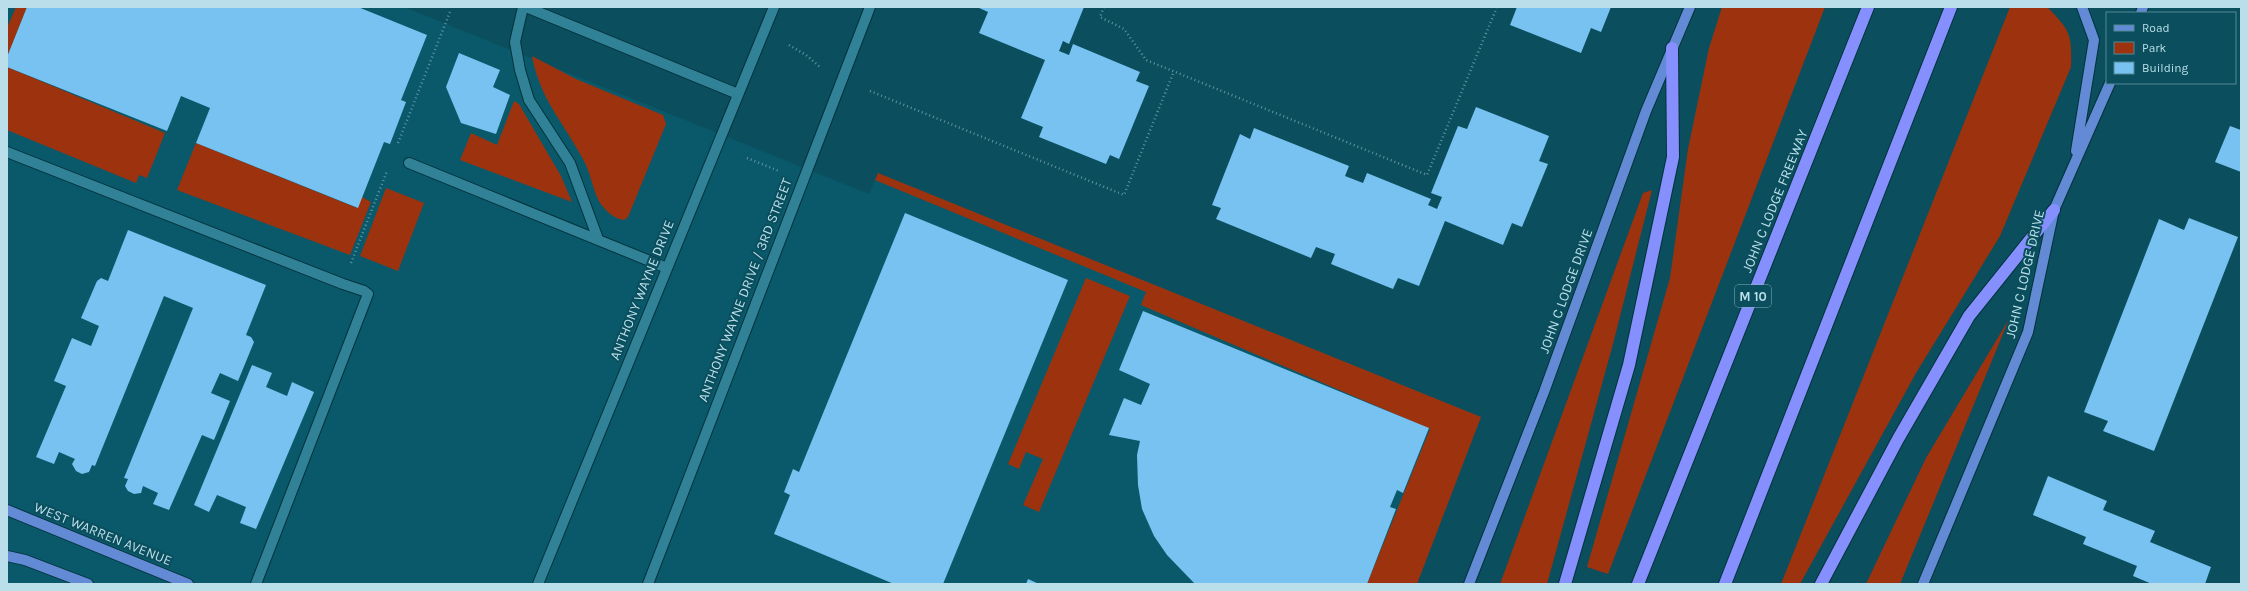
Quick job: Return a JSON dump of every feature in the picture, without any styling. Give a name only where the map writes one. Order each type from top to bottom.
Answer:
[{"type":"highway","name":"JOHN C LODGE FREEWAY","points":[[1638,584],[1868,7]]},
{"type":"highway","points":[[1725,584],[1951,7]]},
{"type":"highway","points":[[1565,584],[1629,365],[1673,157],[1672,48]]},
{"type":"highway","points":[[1821,584],[1898,439],[1969,316],[2054,210]]},
{"type":"main road","name":"JOHN C LODGE DRIVE","points":[[1469,584],[1544,392],[1646,111],[1690,7]]},
{"type":"main road","points":[[2074,165],[2094,40],[2082,7]]},
{"type":"main road","name":"JOHN C LODGE DRIVE","points":[[1923,584],[2028,332],[2054,210],[2110,84]]},
{"type":"main road","name":"WEST WARREN AVENUE","points":[[7,510],[188,584]]},
{"type":"main road","points":[[7,556],[25,560],[88,584]]},
{"type":"street","points":[[598,239],[570,163],[529,100],[520,70],[515,42],[525,7],[738,94]]},
{"type":"street","name":"ANTHONY WAYNE DRIVE","points":[[538,584],[774,7]]},
{"type":"street","name":"ANTHONY WAYNE DRIVE / 3RD STREET","points":[[648,584],[870,7]]},
{"type":"street","points":[[7,152],[342,284],[364,291],[368,294],[256,584]]},
{"type":"street","points":[[409,163],[667,268]]},
{"type":"path","points":[[1104,7],[1100,17],[1124,29],[1146,60],[1427,175],[1497,7]]},
{"type":"path","points":[[789,45],[806,55],[820,67]]},
{"type":"path","points":[[870,91],[1124,195],[1174,71]]},
{"type":"path","points":[[747,158],[779,171]]},
{"type":"shaded area","points":[[7,7],[404,7],[869,194],[878,173],[1481,417],[1417,584],[7,584]]},
{"type":"green space","points":[[16,7],[27,7],[7,57],[7,28]]},
{"type":"green space","points":[[1722,7],[1825,7],[1608,574],[1587,567],[1670,278],[1688,149],[1709,48]]},
{"type":"green space","points":[[2010,7],[2047,7],[2061,21],[2068,33],[2071,47],[2071,67],[2000,236],[1916,373],[1800,584],[1781,584]]},
{"type":"green space","points":[[532,56],[576,79],[663,115],[666,124],[628,217],[624,220],[610,214],[600,203],[585,163],[547,99],[536,72]]},
{"type":"green space","points":[[7,67],[165,133],[147,178],[139,175],[136,183],[7,130]]},
{"type":"green space","points":[[514,101],[519,104],[561,176],[572,202],[460,160],[471,133],[497,145]]},
{"type":"green space","points":[[196,143],[357,208],[362,197],[371,202],[350,255],[177,190]]},
{"type":"green space","points":[[878,173],[1481,417],[1417,584],[1367,584],[1430,429],[1141,305],[1146,292],[875,180]]},
{"type":"green space","points":[[386,188],[424,203],[398,271],[360,256]]},
{"type":"green space","points":[[1652,190],[1613,344],[1547,584],[1500,584],[1643,193]]},
{"type":"green space","points":[[1086,278],[1130,296],[1039,512],[1023,505],[1043,459],[1026,452],[1019,469],[1008,464]]},
{"type":"green space","points":[[2009,319],[1900,584],[1866,584],[1926,458]]},
{"type":"building","points":[[27,7],[358,7],[427,35],[401,100],[406,102],[390,144],[384,142],[358,208],[196,143],[210,108],[181,96],[167,131],[7,67],[7,57]]},
{"type":"building","points":[[977,7],[1084,7],[1069,44],[1063,41],[1059,51],[1069,55],[1073,44],[1140,72],[1136,81],[1149,86],[1119,159],[1110,155],[1106,164],[1039,137],[1043,127],[1021,118],[1045,60],[979,33],[988,12]]},
{"type":"building","points":[[1517,7],[1611,7],[1601,32],[1591,28],[1581,53],[1510,25]]},
{"type":"building","points":[[459,53],[500,70],[493,87],[510,95],[496,134],[461,123],[446,87]]},
{"type":"building","points":[[1476,107],[1549,136],[1539,161],[1548,164],[1522,227],[1512,223],[1503,245],[1445,221],[1419,286],[1398,278],[1393,289],[1331,264],[1335,254],[1316,247],[1311,258],[1216,219],[1221,208],[1212,205],[1240,134],[1250,139],[1254,128],[1349,166],[1345,176],[1363,183],[1367,173],[1431,199],[1428,205],[1437,209],[1442,197],[1431,193],[1458,126],[1467,129]]},
{"type":"building","points":[[2230,126],[2241,130],[2241,172],[2215,162]]},
{"type":"building","points":[[905,213],[1068,280],[943,584],[894,584],[774,534],[790,495],[784,492],[793,469],[799,472]]},
{"type":"building","points":[[2189,218],[2238,237],[2154,451],[2103,431],[2108,421],[2084,412],[2159,219],[2184,230]]},
{"type":"building","points":[[128,230],[266,285],[246,335],[251,337],[254,342],[238,381],[220,373],[211,393],[230,401],[214,440],[202,435],[169,510],[153,504],[158,493],[143,486],[141,493],[134,494],[128,491],[125,486],[128,479],[124,478],[193,308],[164,296],[95,466],[92,465],[89,472],[82,474],[76,471],[72,464],[75,459],[59,452],[54,464],[36,457],[66,386],[54,381],[72,338],[91,346],[99,326],[81,318],[97,281],[101,278],[108,281]]},
{"type":"building","points":[[1143,311],[1429,428],[1403,493],[1397,490],[1390,507],[1396,509],[1367,584],[1195,584],[1167,555],[1154,536],[1142,509],[1138,485],[1137,455],[1140,441],[1109,435],[1124,398],[1141,405],[1150,384],[1119,370]]},
{"type":"building","points":[[252,365],[272,373],[266,387],[287,396],[292,382],[314,392],[256,529],[240,523],[246,507],[217,495],[209,512],[194,505]]},
{"type":"building","points":[[2048,476],[2107,501],[2103,510],[2155,531],[2150,542],[2211,567],[2205,584],[2152,584],[2133,576],[2137,566],[2083,544],[2086,537],[2033,515]]},
{"type":"building","points":[[1028,579],[1039,584],[1026,584]]}]
